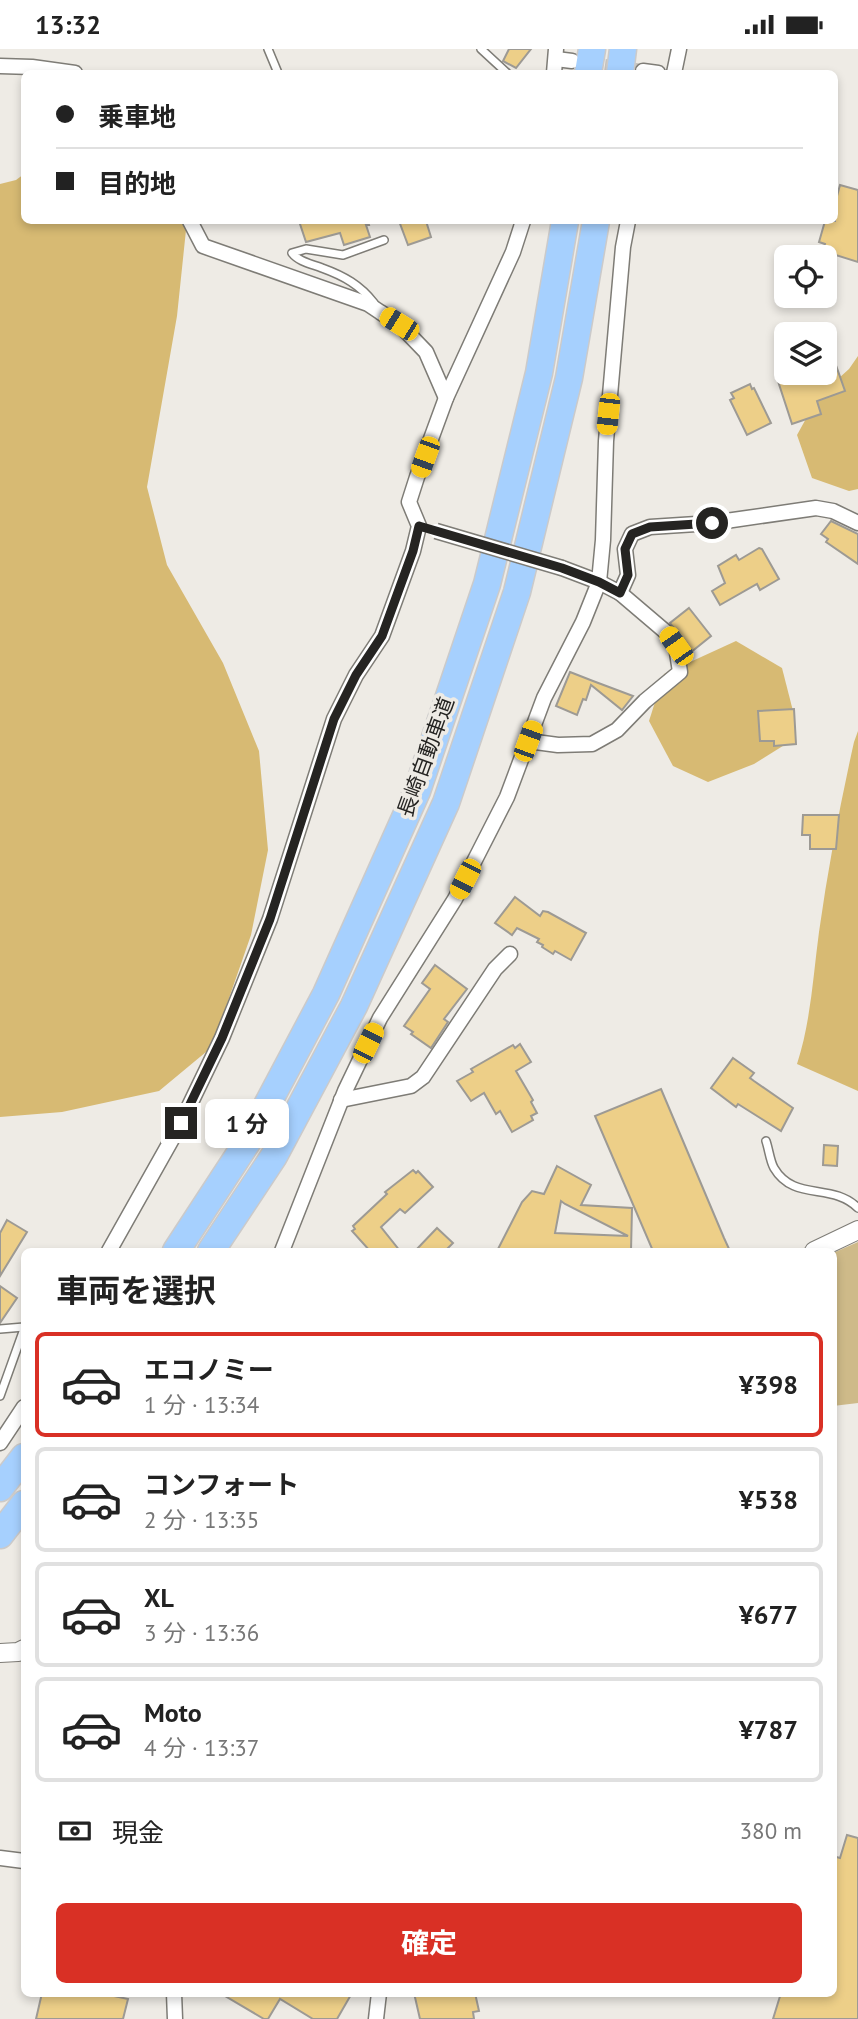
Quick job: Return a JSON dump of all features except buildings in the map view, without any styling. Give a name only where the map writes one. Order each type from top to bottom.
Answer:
[{"type":"highway","points":[[623,49],[630,70]]},
{"type":"highway","name":"長崎自動車道","points":[[178,1248],[248,1141],[326,994],[417,791],[487,584],[539,373],[564,224]]},
{"type":"highway","name":"長崎自動車道","points":[[213,1248],[274,1156],[354,1006],[446,803],[517,592],[569,378],[595,224]]},
{"type":"highway","points":[[0,1488],[21,1461]]},
{"type":"highway","points":[[0,1535],[21,1508]]},
{"type":"street","points":[[675,70],[680,49]]},
{"type":"street","points":[[555,60],[584,61]]},
{"type":"street","points":[[0,66],[54,70]]},
{"type":"street","points":[[192,224],[203,246],[368,304],[399,324],[426,352],[446,398]]},
{"type":"street","points":[[111,1248],[181,1123],[222,1038],[270,919],[334,719],[356,675],[382,636],[413,551],[419,526],[409,502],[446,398],[513,252],[522,224]]},
{"type":"street","points":[[283,1248],[341,1101],[380,1019],[455,899],[507,797],[544,698],[583,622],[599,582],[606,441],[623,247],[627,224]]},
{"type":"street","points":[[620,593],[628,575],[625,549],[632,534],[650,527],[712,523],[816,508],[833,511],[858,523]]},
{"type":"street","points":[[419,526],[562,568],[599,582],[620,593],[667,633],[676,646],[680,672],[645,701],[617,730],[592,744],[558,745],[528,741]]},
{"type":"street","points":[[341,1101],[411,1086],[423,1077],[495,969],[509,954]]},
{"type":"street","points":[[820,1248],[858,1230]]},
{"type":"street","points":[[0,1443],[21,1412]]},
{"type":"street","points":[[0,1653],[21,1650]]},
{"type":"street","points":[[0,1858],[21,1861]]},
{"type":"street","points":[[174,1997],[175,2019]]},
{"type":"street","points":[[376,2019],[379,1997]]},
{"type":"lane","points":[[268,49],[277,70]]},
{"type":"lane","points":[[481,49],[504,70]]},
{"type":"lane","points":[[380,312],[361,286],[296,258],[292,253],[306,249],[343,255],[384,240]]},
{"type":"lane","points":[[766,1141],[773,1167],[781,1178],[801,1190],[834,1193],[858,1208]]},
{"type":"lane","points":[[0,1329],[21,1328]]},
{"type":"lane","points":[[0,1396],[21,1336]]},
{"type":"shaded area","points":[[21,176],[21,224],[184,224],[186,230],[177,316],[147,487],[167,565],[223,663],[259,751],[268,850],[251,935],[212,1047],[159,1091],[62,1112],[0,1117],[0,184]]},
{"type":"shaded area","points":[[858,356],[858,489],[849,491],[812,478],[797,435],[818,397],[831,385],[837,385],[837,380]]},
{"type":"shaded area","points":[[736,641],[782,668],[793,711],[786,744],[754,764],[708,782],[673,766],[649,721],[664,674]]},
{"type":"shaded area","points":[[858,731],[858,1091],[797,1064],[809,1015],[826,884]]},
{"type":"shaded area","points":[[858,1242],[858,1403],[837,1406],[837,1251]]},
{"type":"tunnel","points":[[584,63],[636,70]]},
{"type":"route","points":[[181,1123],[222,1038],[270,919],[334,719],[356,675],[382,636],[413,551],[419,526],[562,568],[620,593],[628,575],[625,549],[632,534],[650,527],[712,523]]}]
